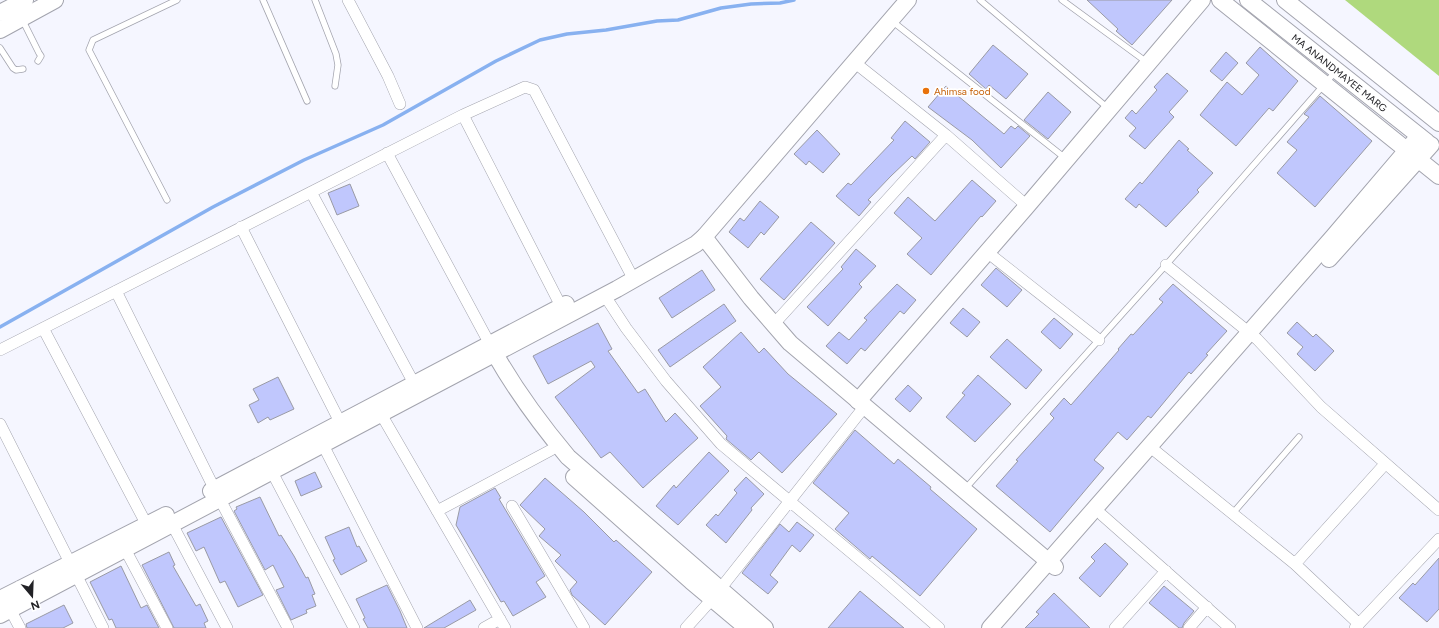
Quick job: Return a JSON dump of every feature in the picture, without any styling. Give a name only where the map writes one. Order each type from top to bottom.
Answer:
[{"type":"street","points":[[0,13],[25,0]]},
{"type":"street","points":[[0,30],[55,0]]},
{"type":"street","points":[[348,0],[388,76],[400,104]]},
{"type":"street","points":[[564,311],[605,296],[632,276],[692,239],[898,0]]},
{"type":"street","points":[[20,628],[3,608],[72,569],[564,311],[696,244],[704,237],[908,0]]},
{"type":"street","points":[[686,628],[717,594],[790,501],[862,404],[987,252],[1202,0]]},
{"type":"street","points":[[1220,0],[1439,176]]},
{"type":"street","name":"MA ANANDMAYEE MARG","points":[[1248,0],[1430,144]]},
{"type":"street","points":[[1285,0],[1439,123]]},
{"type":"street","points":[[854,62],[946,135],[1027,206]]},
{"type":"street","points":[[0,350],[463,115],[525,87],[534,90],[632,276]]},
{"type":"street","points":[[463,115],[564,311]]},
{"type":"street","points":[[773,325],[946,135]]},
{"type":"street","points":[[990,628],[1051,564],[1154,449],[1413,155],[1430,144]]},
{"type":"street","points":[[387,154],[513,386],[516,399],[551,450],[575,479],[691,581],[717,594],[742,626]]},
{"type":"street","points":[[312,192],[417,388]]},
{"type":"street","points":[[241,228],[343,427]]},
{"type":"street","points":[[704,237],[773,325],[790,343],[1051,564]]},
{"type":"street","points":[[987,252],[1099,340]]},
{"type":"street","points":[[1166,265],[1253,336],[1321,407],[1439,510]]},
{"type":"street","points":[[116,291],[217,494],[288,628]]},
{"type":"street","points":[[605,296],[626,328],[666,381],[721,444],[939,628]]},
{"type":"street","points":[[43,328],[150,529]]},
{"type":"street","points":[[513,386],[521,393],[568,457],[717,594],[765,628]]},
{"type":"street","points":[[72,569],[125,549],[150,529],[172,524],[217,494],[272,472],[323,445],[343,427],[381,414],[417,388]]},
{"type":"street","points":[[381,414],[503,624],[484,628]]},
{"type":"street","points":[[0,424],[103,628]]},
{"type":"street","points":[[323,445],[417,628]]},
{"type":"street","points":[[1154,449],[1295,564],[1357,626],[1439,539]]},
{"type":"street","points":[[1001,628],[1051,564],[1102,515],[1154,449]]},
{"type":"street","points":[[437,511],[551,450]]},
{"type":"street","points":[[1295,564],[1385,464]]},
{"type":"street","points":[[272,472],[354,628]]},
{"type":"street","points":[[512,506],[584,628]]},
{"type":"street","points":[[1102,515],[1230,628]]},
{"type":"street","points":[[172,524],[227,628]]},
{"type":"street","points":[[125,549],[167,628]]},
{"type":"street","points":[[1115,628],[1166,571]]},
{"type":"street","points":[[1189,628],[1207,607]]},
{"type":"lane","points":[[167,200],[89,50],[93,40],[177,0]]},
{"type":"lane","points":[[263,0],[307,101]]},
{"type":"lane","points":[[315,0],[336,54],[338,65],[335,86]]},
{"type":"lane","points":[[980,0],[1109,109]]},
{"type":"lane","points":[[1062,0],[1148,63]]},
{"type":"lane","points":[[22,18],[39,53],[40,56],[38,61]]},
{"type":"lane","points":[[892,20],[1067,160]]},
{"type":"lane","points":[[0,48],[13,68],[16,70],[23,69]]},
{"type":"lane","points":[[964,489],[1166,265],[1337,70]]},
{"type":"lane","points":[[1233,514],[1299,437]]},
{"type":"green space","points":[[1345,0],[1439,0],[1439,76]]},
{"type":"building","points":[[1087,0],[1172,0],[1132,45],[1116,31],[1118,29]]},
{"type":"building","points":[[993,45],[1028,74],[1006,99],[989,85],[986,89],[969,74]]},
{"type":"building","points":[[1260,47],[1298,81],[1273,111],[1269,108],[1236,146],[1200,115],[1227,82],[1242,95],[1259,75],[1246,63]]},
{"type":"building","points":[[1226,52],[1238,63],[1222,81],[1210,71]]},
{"type":"building","points":[[1167,73],[1188,91],[1169,112],[1174,117],[1145,149],[1129,136],[1136,128],[1125,118],[1132,110],[1136,114],[1157,90],[1154,87]]},
{"type":"building","points":[[946,86],[1004,134],[1011,126],[1015,129],[1018,126],[1030,136],[1001,168],[972,140],[928,107]]},
{"type":"building","points":[[1048,92],[1071,112],[1048,139],[1024,120]]},
{"type":"building","points":[[1320,96],[1372,141],[1315,207],[1277,173],[1297,150],[1287,142],[1309,117],[1304,114]]},
{"type":"building","points":[[905,121],[930,142],[915,159],[912,156],[891,176],[868,200],[871,202],[859,216],[836,196],[848,183],[851,185],[894,140],[891,138]]},
{"type":"building","points":[[817,130],[840,154],[823,173],[809,161],[806,165],[794,154]]},
{"type":"building","points":[[1179,140],[1189,149],[1187,150],[1213,173],[1197,190],[1199,192],[1166,227],[1139,204],[1136,208],[1125,199],[1140,182],[1142,184]]},
{"type":"building","points":[[972,180],[996,201],[982,217],[981,216],[931,275],[907,254],[922,238],[894,213],[908,197],[935,221]]},
{"type":"building","points":[[350,184],[359,206],[337,215],[328,193]]},
{"type":"building","points":[[760,201],[779,217],[764,235],[761,232],[748,248],[729,232],[740,218],[744,221]]},
{"type":"building","points":[[811,222],[835,243],[784,300],[760,279]]},
{"type":"building","points":[[856,249],[876,266],[859,284],[862,287],[828,326],[807,307],[843,269],[841,267]]},
{"type":"building","points":[[996,268],[1022,290],[1007,307],[981,285]]},
{"type":"building","points":[[702,270],[715,290],[672,318],[659,298]]},
{"type":"building","points":[[897,284],[916,300],[904,314],[900,311],[865,351],[861,348],[847,364],[826,346],[839,332],[849,340],[867,320],[864,318]]},
{"type":"building","points":[[1173,284],[1227,331],[1206,354],[1208,355],[1191,374],[1189,372],[1151,418],[1148,416],[1127,440],[1118,432],[1094,460],[1104,468],[1050,532],[996,486],[1018,461],[1016,460],[1054,418],[1050,414],[1064,398],[1071,405],[1131,334],[1133,335],[1163,302],[1159,299]]},
{"type":"building","points":[[724,304],[736,321],[670,367],[658,350]]},
{"type":"building","points":[[963,308],[980,322],[967,337],[950,323]]},
{"type":"building","points":[[1054,318],[1073,334],[1060,349],[1041,332]]},
{"type":"building","points":[[1297,322],[1313,337],[1316,334],[1334,351],[1315,371],[1297,354],[1303,347],[1287,333]]},
{"type":"building","points":[[598,323],[612,349],[608,351],[638,393],[645,389],[666,422],[675,413],[698,438],[643,488],[610,452],[601,458],[555,397],[595,367],[591,361],[548,384],[533,356]]},
{"type":"building","points":[[741,332],[759,353],[764,348],[788,374],[837,414],[782,473],[759,452],[751,460],[726,439],[727,436],[700,406],[721,387],[703,367]]},
{"type":"building","points":[[1007,339],[1042,370],[1026,389],[990,357]]},
{"type":"building","points":[[978,375],[1011,404],[975,442],[946,417],[965,395],[962,393]]},
{"type":"building","points":[[278,377],[294,409],[270,420],[268,417],[258,423],[249,405],[259,400],[253,389]]},
{"type":"building","points":[[908,385],[922,398],[910,412],[895,399]]},
{"type":"building","points":[[855,430],[894,464],[898,459],[931,487],[930,489],[977,529],[920,596],[872,556],[870,559],[835,529],[849,513],[813,483]]},
{"type":"building","points":[[709,452],[729,471],[678,525],[656,506],[674,485],[676,488]]},
{"type":"building","points":[[315,472],[322,487],[301,496],[295,481]]},
{"type":"building","points":[[746,477],[764,494],[751,508],[752,510],[726,543],[706,525],[716,514],[718,516],[737,493],[734,490]]},
{"type":"building","points":[[545,478],[584,512],[614,542],[616,540],[652,572],[605,625],[572,595],[570,590],[577,582],[555,561],[561,555],[539,536],[545,529],[520,505]]},
{"type":"building","points":[[495,488],[501,498],[499,499],[545,576],[536,582],[546,597],[513,616],[504,601],[501,602],[456,525],[460,507]]},
{"type":"building","points":[[260,497],[279,536],[281,535],[306,578],[308,577],[315,594],[312,595],[316,606],[306,610],[307,613],[291,620],[276,590],[284,587],[273,565],[265,570],[234,511],[237,509],[236,507]]},
{"type":"building","points":[[221,517],[263,595],[238,607],[225,581],[220,583],[204,547],[196,551],[187,533]]},
{"type":"building","points":[[797,522],[814,535],[800,552],[792,545],[770,575],[778,582],[768,594],[742,573],[780,524],[789,532]]},
{"type":"building","points":[[349,527],[357,547],[359,546],[367,561],[341,575],[333,560],[335,559],[325,537]]},
{"type":"building","points":[[1105,543],[1128,564],[1100,597],[1079,578],[1095,561],[1091,557]]},
{"type":"building","points":[[169,552],[175,565],[173,566],[196,606],[200,604],[208,621],[204,623],[206,628],[174,628],[142,565]]},
{"type":"building","points":[[1439,558],[1439,609],[1427,622],[1399,598],[1413,583],[1415,585]]},
{"type":"building","points":[[121,566],[141,608],[147,605],[159,628],[116,628],[112,619],[109,620],[90,582]]},
{"type":"building","points":[[387,585],[407,628],[368,628],[363,619],[365,618],[356,599]]},
{"type":"building","points":[[1164,586],[1194,611],[1184,623],[1182,628],[1179,628],[1149,603]]},
{"type":"building","points":[[860,591],[904,628],[828,628]]},
{"type":"building","points":[[1054,593],[1090,628],[1025,628],[1039,614],[1036,612]]},
{"type":"building","points":[[470,600],[476,610],[444,628],[424,628]]},
{"type":"building","points":[[64,605],[73,623],[63,628],[27,628],[26,624]]},
{"type":"waterway","points":[[0,327],[213,207],[304,160],[383,125],[496,61],[540,40],[567,34],[606,30],[657,21],[678,20],[721,8],[751,4],[780,3],[794,0]]},
{"type":"place","name":"Ahimsa food","points":[[926,91]]}]
